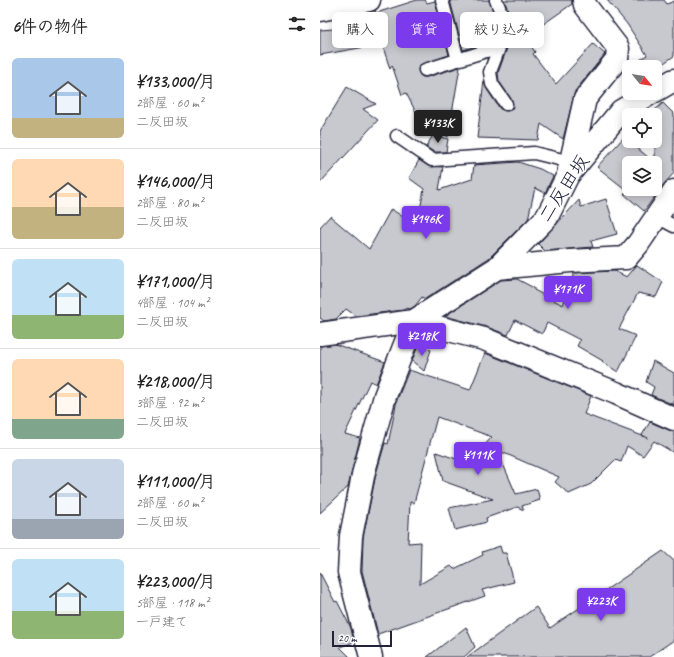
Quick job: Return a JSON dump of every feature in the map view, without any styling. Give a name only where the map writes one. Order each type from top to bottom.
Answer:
[{"type":"street","points":[[320,10],[369,0]]},
{"type":"street","points":[[569,169],[585,99],[617,60],[618,48],[585,5],[584,0]]},
{"type":"street","points":[[662,87],[674,80]]},
{"type":"street","name":"二反田坂","points":[[414,321],[498,268],[547,217],[569,169],[620,111],[639,100]]},
{"type":"street","points":[[498,268],[570,261],[626,258],[638,244],[665,222],[674,191]]},
{"type":"street","points":[[320,334],[414,321],[484,339],[616,393],[674,419]]},
{"type":"street","points":[[371,657],[349,572],[351,536],[364,471],[385,396],[414,321]]},
{"type":"lane","points":[[442,0],[458,60]]},
{"type":"lane","points":[[496,0],[501,12]]},
{"type":"lane","points":[[425,70],[496,48]]},
{"type":"lane","points":[[499,48],[490,72],[492,84],[506,104]]},
{"type":"lane","points":[[397,136],[432,160],[534,153],[569,169]]},
{"type":"building","points":[[417,0],[425,0],[427,3],[435,1],[438,12],[396,12],[396,48],[447,48],[449,55],[420,65],[418,69],[420,75],[423,77],[460,67],[448,137],[428,123],[424,128],[406,93],[402,95],[392,65],[390,69],[383,48],[388,48],[388,12],[379,12]]},
{"type":"building","points":[[450,0],[489,0],[493,12],[460,12],[460,38]]},
{"type":"building","points":[[504,0],[572,0],[572,4],[544,24],[544,12],[509,12]]},
{"type":"building","points":[[607,0],[664,0],[667,4],[674,1],[674,56],[662,64],[662,60],[640,60],[647,55],[627,24]]},
{"type":"building","points":[[332,29],[332,48],[359,48],[320,55],[320,30]]},
{"type":"building","points":[[593,44],[605,54],[575,91],[563,139],[541,124],[538,140],[477,138],[484,80],[486,88],[500,109],[507,111],[511,110],[513,107],[512,100],[499,81],[498,73],[507,48],[532,48],[535,52],[533,54],[556,84]]},
{"type":"building","points":[[347,87],[376,104],[363,109],[378,120],[320,183],[320,131]]},
{"type":"building","points":[[663,103],[674,114],[674,173],[662,187],[662,156],[655,156],[655,148],[662,148],[662,108],[657,108]]},
{"type":"building","points":[[433,135],[448,139],[446,152],[434,152],[426,147]]},
{"type":"building","points":[[622,139],[622,148],[637,148],[647,156],[622,156],[622,187],[597,167]]},
{"type":"building","points":[[419,160],[428,166],[443,167],[439,190],[472,179],[474,165],[518,162],[540,169],[553,176],[545,193],[535,188],[528,219],[489,258],[425,299],[422,297],[415,306],[410,309],[407,308],[403,310],[356,316],[346,309],[336,319],[324,321],[320,318],[320,227],[330,216],[369,249],[391,209],[417,226],[424,189],[409,178]]},
{"type":"building","points":[[626,196],[655,196],[644,211]]},
{"type":"building","points":[[606,199],[617,234],[591,241],[593,247],[545,251],[538,244],[579,200],[581,207]]},
{"type":"building","points":[[637,265],[663,282],[656,297],[638,293],[619,329],[636,336],[618,372],[602,362],[603,361],[577,346],[580,340],[547,323],[542,334],[515,320],[508,335],[487,327],[445,316],[501,280],[517,279],[534,288],[534,290],[563,305],[574,273],[614,271],[627,277]]},
{"type":"building","points":[[335,344],[385,362],[376,384],[370,381],[345,434],[360,438],[348,487],[320,513],[320,346]]},
{"type":"building","points":[[418,346],[431,350],[424,371],[412,361]]},
{"type":"building","points":[[485,353],[591,396],[584,414],[648,438],[642,435],[650,422],[674,431],[674,453],[654,441],[643,456],[627,446],[621,462],[615,460],[591,484],[569,494],[555,482],[559,477],[497,450],[516,494],[537,489],[540,500],[522,506],[524,510],[517,507],[486,518],[487,522],[455,530],[449,508],[493,499],[443,481],[436,452],[468,463],[492,437],[437,417],[414,503],[410,502],[408,543],[421,542],[420,584],[451,566],[454,569],[483,555],[482,552],[500,546],[502,553],[506,553],[514,582],[482,590],[485,596],[378,634],[362,571],[363,538],[376,474],[385,443],[388,444],[397,400],[409,370],[470,390]]},
{"type":"building","points":[[653,361],[674,373],[674,405],[651,395],[654,387],[646,382]]},
{"type":"building","points":[[663,551],[674,561],[674,640],[649,657],[467,657],[536,607],[550,628]]},
{"type":"building","points":[[320,573],[351,628],[354,642],[340,647],[350,657],[320,657]]},
{"type":"building","points":[[466,627],[475,647],[464,657],[427,657]]}]
